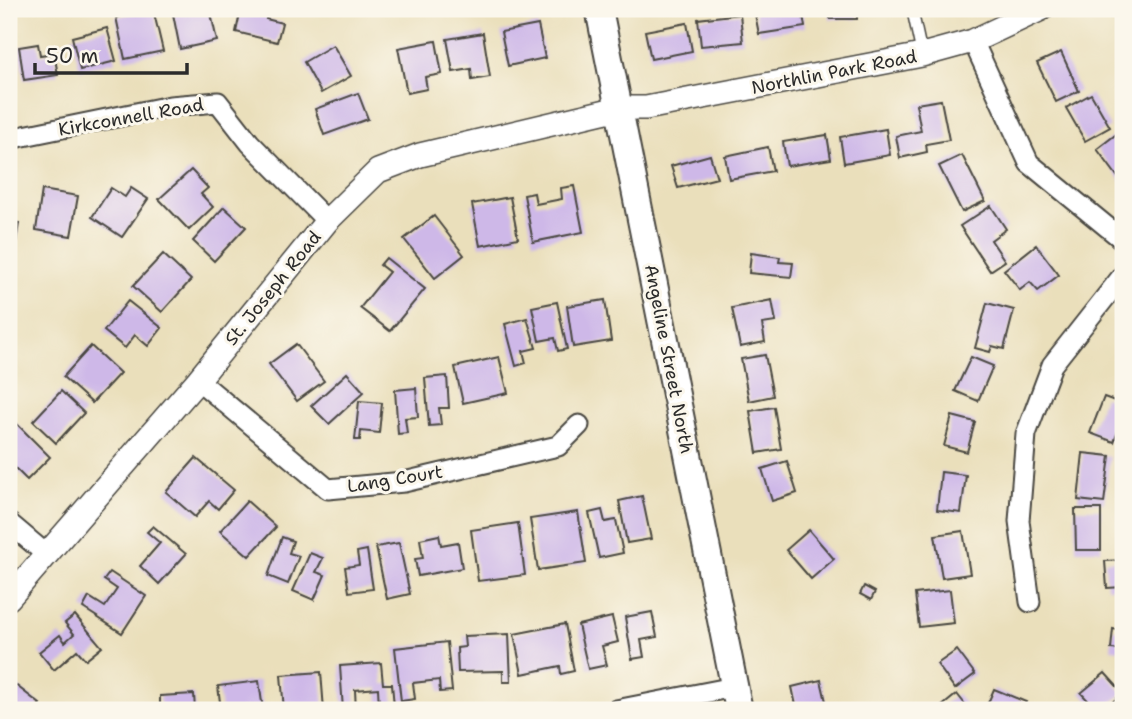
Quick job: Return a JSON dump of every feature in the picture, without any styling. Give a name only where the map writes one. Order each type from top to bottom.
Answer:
[{"type":"main road","name":"Angeline Street North","points":[[599,9],[736,699]]},
{"type":"street","name":"Northlin Park Road","points":[[619,108],[649,107],[922,55],[974,41],[1041,9]]},
{"type":"street","points":[[974,41],[1029,163],[1123,240]]},
{"type":"street","name":"Kirkconnell Road","points":[[9,139],[170,106],[218,102],[250,143],[327,221]]},
{"type":"street","name":"St. Joseph Road","points":[[9,598],[198,380],[327,221],[379,171],[420,155],[619,108]]},
{"type":"street","points":[[1030,602],[1019,521],[1026,434],[1052,365],[1123,275]]},
{"type":"street","name":"Lang Court","points":[[198,380],[328,489],[404,482],[558,446],[579,425]]},
{"type":"street","points":[[9,523],[47,555]]},
{"type":"street","points":[[616,710],[736,699]]},
{"type":"lane","points":[[912,9],[922,55]]},
{"type":"building","points":[[153,9],[163,51],[125,59],[116,17]]},
{"type":"building","points":[[172,9],[210,9],[217,41],[180,49]]},
{"type":"building","points":[[241,9],[268,9],[266,19],[282,23],[277,42],[236,32]]},
{"type":"building","points":[[754,9],[802,9],[805,27],[759,34]]},
{"type":"building","points":[[830,9],[857,9],[857,19],[830,19]]},
{"type":"building","points":[[740,14],[743,42],[701,46],[698,19]]},
{"type":"building","points":[[687,23],[692,51],[651,59],[645,31]]},
{"type":"building","points":[[538,25],[545,58],[508,66],[501,32]]},
{"type":"building","points":[[107,28],[116,61],[80,70],[72,37]]},
{"type":"building","points":[[483,33],[490,77],[472,80],[471,69],[453,72],[447,39]]},
{"type":"building","points":[[436,41],[442,74],[425,77],[427,89],[407,93],[398,48]]},
{"type":"building","points":[[38,44],[40,55],[54,53],[58,75],[24,80],[19,47]]},
{"type":"building","points":[[333,45],[351,76],[321,93],[304,62]]},
{"type":"building","points":[[1061,52],[1079,91],[1056,102],[1037,63]]},
{"type":"building","points":[[358,93],[368,119],[324,135],[315,109]]},
{"type":"building","points":[[1091,94],[1110,127],[1085,141],[1066,108]]},
{"type":"building","points":[[941,100],[949,140],[926,144],[927,152],[900,158],[896,136],[921,131],[916,104]]},
{"type":"building","points":[[886,129],[890,155],[844,163],[840,137]]},
{"type":"building","points":[[1123,129],[1123,184],[1097,149]]},
{"type":"building","points":[[827,135],[831,159],[787,166],[783,142]]},
{"type":"building","points":[[768,147],[773,171],[729,179],[725,156]]},
{"type":"building","points":[[710,155],[717,178],[678,188],[671,166]]},
{"type":"building","points":[[962,155],[985,201],[962,212],[939,166]]},
{"type":"building","points":[[191,170],[208,188],[201,194],[213,207],[189,230],[159,199]]},
{"type":"building","points":[[574,186],[583,232],[533,242],[524,195],[534,193],[536,204],[562,199],[561,188]]},
{"type":"building","points":[[111,188],[125,197],[131,188],[148,199],[122,237],[92,217]]},
{"type":"building","points":[[42,190],[78,196],[71,236],[36,230]]},
{"type":"building","points":[[510,197],[518,238],[480,246],[472,204]]},
{"type":"building","points":[[991,206],[1006,229],[991,240],[1005,261],[990,271],[960,226]]},
{"type":"building","points":[[224,207],[246,227],[214,261],[193,241]]},
{"type":"building","points":[[434,216],[464,255],[435,278],[404,239]]},
{"type":"building","points":[[9,222],[19,223],[15,249],[9,249]]},
{"type":"building","points":[[1036,245],[1059,275],[1038,291],[1030,282],[1020,290],[1004,270]]},
{"type":"building","points":[[751,253],[780,257],[779,262],[793,263],[791,277],[749,273]]},
{"type":"building","points":[[163,254],[191,280],[162,312],[133,286]]},
{"type":"building","points":[[386,258],[425,289],[390,331],[360,308],[389,272],[380,265]]},
{"type":"building","points":[[605,300],[611,341],[573,347],[567,306]]},
{"type":"building","points":[[772,300],[776,322],[762,324],[765,342],[740,347],[732,308]]},
{"type":"building","points":[[128,301],[162,328],[148,346],[135,335],[125,348],[104,331]]},
{"type":"building","points":[[557,302],[567,349],[558,351],[555,338],[539,341],[532,307]]},
{"type":"building","points":[[987,303],[1014,310],[1004,349],[992,346],[990,352],[975,348]]},
{"type":"building","points":[[527,318],[536,348],[523,351],[526,363],[516,366],[505,324]]},
{"type":"building","points":[[296,344],[324,381],[297,401],[269,364]]},
{"type":"building","points":[[91,346],[120,373],[92,403],[63,377]]},
{"type":"building","points":[[765,355],[773,396],[749,401],[741,359]]},
{"type":"building","points":[[499,357],[508,393],[463,403],[455,367]]},
{"type":"building","points":[[971,357],[993,366],[978,401],[955,391]]},
{"type":"building","points":[[347,373],[364,392],[329,424],[311,406]]},
{"type":"building","points":[[447,376],[449,408],[439,408],[441,425],[429,426],[425,378]]},
{"type":"building","points":[[416,388],[418,417],[405,418],[407,433],[398,434],[395,390]]},
{"type":"building","points":[[61,391],[84,413],[56,443],[33,421]]},
{"type":"building","points":[[1104,397],[1123,404],[1123,418],[1114,442],[1090,433]]},
{"type":"building","points":[[359,401],[382,403],[379,433],[361,431],[360,440],[355,440]]},
{"type":"building","points":[[774,407],[781,449],[757,453],[750,411]]},
{"type":"building","points":[[952,416],[975,422],[967,452],[944,446]]},
{"type":"building","points":[[17,424],[50,457],[27,480],[9,462],[9,433]]},
{"type":"building","points":[[1083,453],[1110,456],[1104,503],[1078,500]]},
{"type":"building","points":[[196,458],[234,490],[218,509],[209,501],[195,517],[166,492]]},
{"type":"building","points":[[787,461],[797,493],[772,501],[762,469]]},
{"type":"building","points":[[941,472],[966,475],[961,513],[937,510]]},
{"type":"building","points":[[642,496],[651,539],[627,543],[619,501]]},
{"type":"building","points":[[247,501],[276,527],[249,556],[220,531]]},
{"type":"building","points":[[1075,509],[1101,509],[1101,550],[1076,550]]},
{"type":"building","points":[[602,510],[605,522],[616,520],[623,553],[599,558],[589,513]]},
{"type":"building","points":[[578,512],[586,563],[538,570],[530,519]]},
{"type":"building","points":[[518,523],[525,575],[478,581],[471,530]]},
{"type":"building","points":[[153,526],[186,554],[159,584],[140,566],[160,543],[147,532]]},
{"type":"building","points":[[809,530],[834,559],[811,579],[786,550]]},
{"type":"building","points":[[963,531],[970,574],[942,578],[935,535]]},
{"type":"building","points":[[439,535],[441,545],[458,542],[462,568],[418,576],[415,559],[423,558],[420,539]]},
{"type":"building","points":[[282,537],[293,541],[289,553],[299,556],[288,584],[268,576]]},
{"type":"building","points":[[399,543],[410,594],[387,599],[376,547]]},
{"type":"building","points":[[367,550],[373,589],[349,592],[345,567],[359,565],[357,552]]},
{"type":"building","points":[[310,553],[323,558],[316,572],[325,575],[314,600],[293,591]]},
{"type":"building","points":[[1123,560],[1123,587],[1107,588],[1105,561]]},
{"type":"building","points":[[110,572],[146,596],[122,633],[83,608],[89,597],[105,607],[117,589],[104,580]]},
{"type":"building","points":[[864,586],[875,592],[871,600],[860,594]]},
{"type":"building","points":[[950,590],[954,623],[919,627],[915,594]]},
{"type":"building","points":[[652,612],[657,637],[641,640],[644,657],[632,659],[625,617]]},
{"type":"building","points":[[75,615],[102,647],[86,660],[77,650],[54,670],[39,652],[60,635],[65,642],[74,634],[65,623]]},
{"type":"building","points":[[612,617],[618,642],[602,646],[607,665],[588,669],[578,625]]},
{"type":"building","points":[[565,624],[574,671],[561,674],[560,666],[522,674],[514,634]]},
{"type":"building","points":[[1113,629],[1123,631],[1123,650],[1111,649]]},
{"type":"building","points":[[509,634],[511,682],[503,682],[503,671],[458,672],[457,648],[465,647],[464,636]]},
{"type":"building","points":[[447,642],[452,691],[440,692],[439,680],[413,683],[415,699],[401,701],[395,648]]},
{"type":"building","points":[[957,650],[975,674],[955,689],[937,664]]},
{"type":"building","points":[[381,663],[383,684],[392,684],[394,706],[379,707],[378,688],[355,690],[356,710],[343,710],[340,666]]},
{"type":"building","points":[[321,672],[324,710],[284,710],[281,675]]},
{"type":"building","points":[[1105,673],[1123,693],[1103,710],[1097,710],[1081,693]]},
{"type":"building","points":[[9,680],[40,704],[35,710],[9,710]]},
{"type":"building","points":[[821,680],[828,710],[797,710],[792,687]]},
{"type":"building","points":[[259,681],[263,710],[221,710],[218,686]]},
{"type":"building","points":[[994,689],[1026,702],[1022,710],[985,710]]},
{"type":"building","points":[[194,694],[195,710],[160,710],[160,696]]},
{"type":"building","points":[[957,694],[968,708],[944,710],[941,707]]},
{"type":"building","points":[[103,703],[144,707],[143,710],[102,710]]}]
